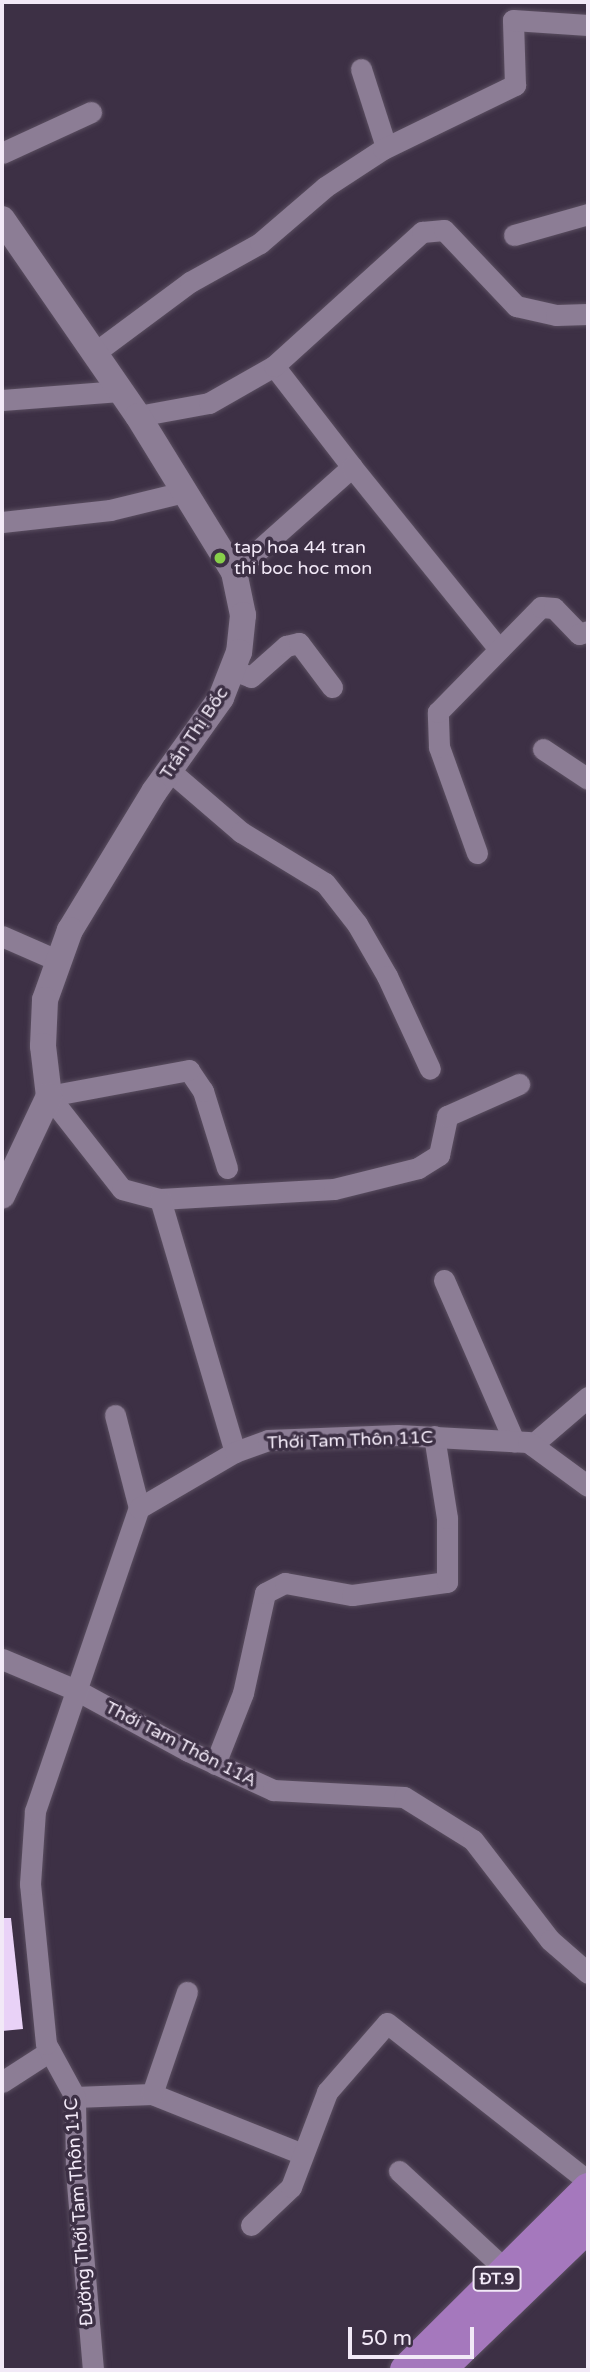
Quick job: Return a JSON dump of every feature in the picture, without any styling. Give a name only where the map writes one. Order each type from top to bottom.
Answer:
[{"type":"main road","name":"ĐT.9","points":[[406,2370],[588,2189]]},
{"type":"main road","name":"ĐT.9","points":[[440,2370],[588,2225]]},
{"type":"street","points":[[93,354],[190,282],[260,243],[325,187],[386,147],[515,85],[513,20],[516,11],[588,25]]},
{"type":"street","points":[[361,69],[386,147]]},
{"type":"street","points":[[2,153],[91,112]]},
{"type":"street","points":[[514,235],[588,214]]},
{"type":"street","name":"Trần Thị Bốc","points":[[2,219],[138,416],[234,572],[243,615],[233,670],[222,698],[170,771],[70,930],[45,1000],[43,1046],[49,1096]]},
{"type":"street","points":[[138,416],[209,403],[274,366],[422,232],[444,230],[516,306],[556,316],[588,314]]},
{"type":"street","points":[[274,366],[499,649]]},
{"type":"street","points":[[2,400],[120,391]]},
{"type":"street","points":[[234,572],[352,467]]},
{"type":"street","points":[[2,522],[110,510],[184,492]]},
{"type":"street","points":[[477,853],[439,747],[435,721],[438,712],[544,606],[554,608],[579,634],[588,631]]},
{"type":"street","points":[[233,670],[251,677],[286,646],[299,642],[332,687]]},
{"type":"street","points":[[543,749],[588,779]]},
{"type":"street","points":[[170,771],[241,832],[325,883],[357,925],[387,976],[430,1069]]},
{"type":"street","points":[[2,936],[59,961]]},
{"type":"street","points":[[49,1096],[189,1070],[204,1091],[227,1168]]},
{"type":"street","points":[[49,1096],[122,1189],[160,1199],[334,1189],[418,1168],[439,1155],[447,1116],[519,1084]]},
{"type":"street","points":[[2,1196],[49,1096]]},
{"type":"street","points":[[160,1199],[235,1452]]},
{"type":"street","points":[[444,1280],[523,1443],[588,1486]]},
{"type":"street","points":[[523,1443],[588,1397]]},
{"type":"street","points":[[78,1691],[139,1508],[115,1415]]},
{"type":"street","points":[[215,1763],[243,1693],[265,1593],[285,1583],[352,1595],[447,1583],[447,1518],[434,1436]]},
{"type":"street","name":"Thới Tam Thôn 11C","points":[[139,1508],[235,1452],[268,1440],[434,1436],[523,1443]]},
{"type":"street","name":"Thới Tam Thôn 11A","points":[[2,1659],[78,1691],[215,1763],[273,1790],[404,1797],[473,1840],[550,1940],[588,1973]]},
{"type":"street","name":"Đường Thới Tam Thôn 11C","points":[[78,1691],[35,1811],[30,1884],[50,2051],[75,2097],[76,2170],[93,2370]]},
{"type":"street","points":[[152,2094],[187,1992]]},
{"type":"street","points":[[251,2225],[291,2187],[327,2092],[387,2023],[588,2181]]},
{"type":"street","points":[[2,2081],[50,2051]]},
{"type":"street","points":[[75,2097],[152,2094],[303,2154]]},
{"type":"street","points":[[399,2172],[506,2270]]},
{"type":"building","points":[[2,1918],[11,1918],[23,2029],[2,2031]]},
{"type":"place","name":"tap hoa 44 tran thi boc hoc mon","points":[[220,558]]}]
